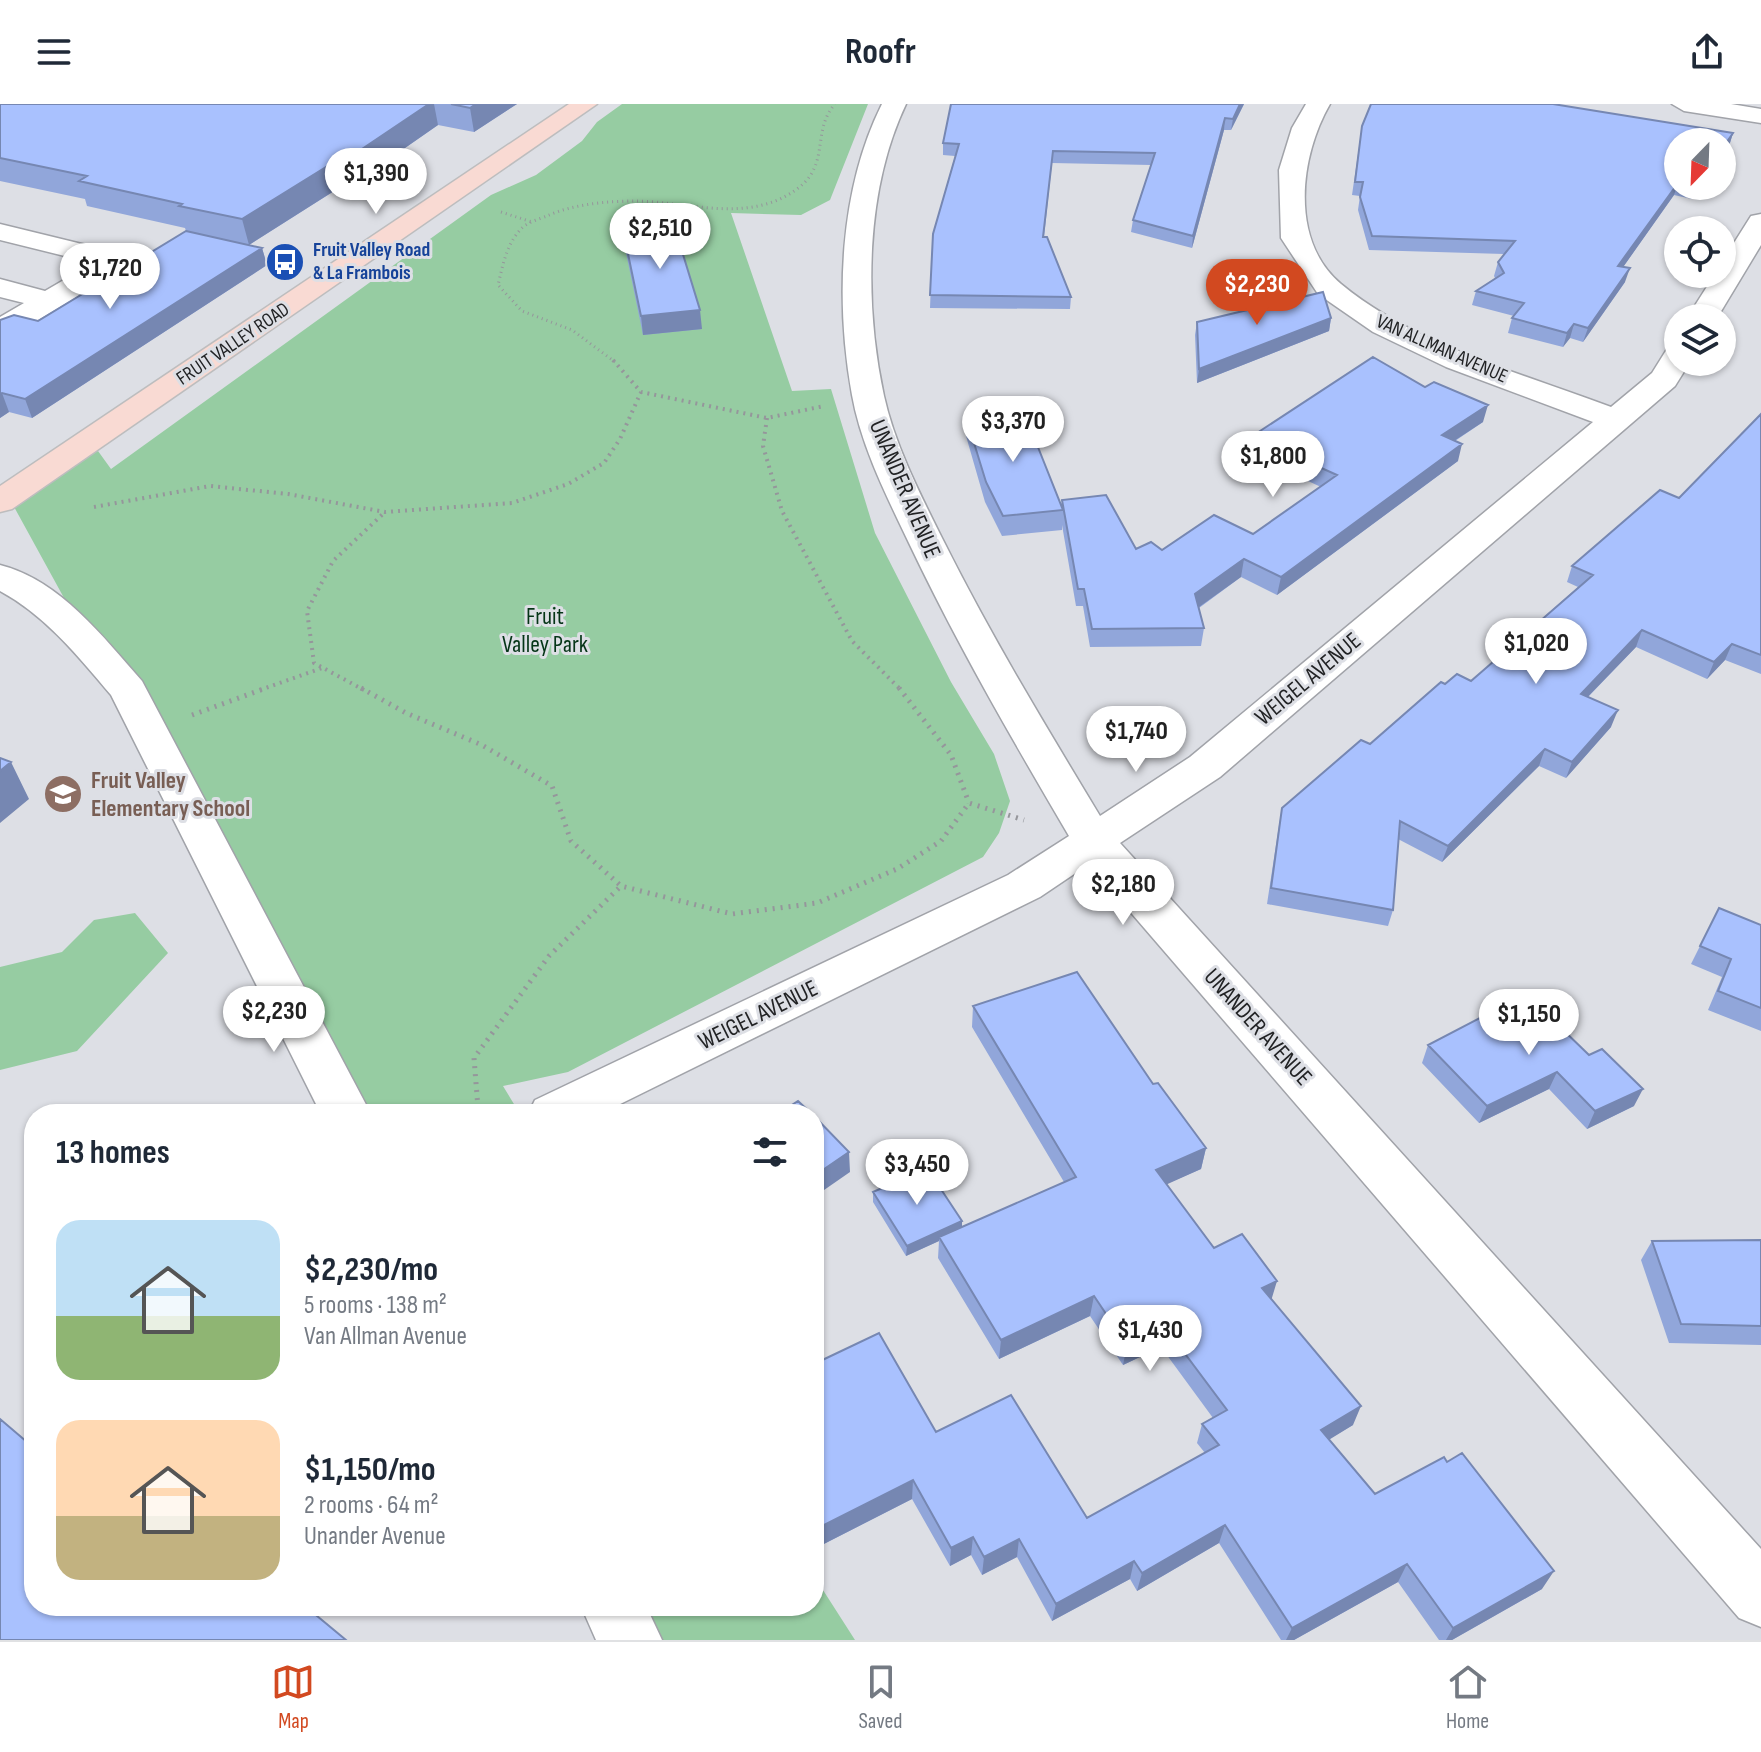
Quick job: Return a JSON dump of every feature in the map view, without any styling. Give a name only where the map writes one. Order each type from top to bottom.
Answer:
[{"type":"main road","name":"FRUIT VALLEY ROAD","points":[[0,502],[585,104]]},
{"type":"street","name":"UNANDER AVENUE","points":[[894,104],[877,139],[859,235],[859,314],[868,397],[901,490],[975,642],[1094,842],[1761,1596]]},
{"type":"street","name":"VAN ALLMAN AVENUE","points":[[1318,104],[1304,128],[1292,170],[1295,238],[1328,288],[1384,326],[1457,360],[1614,419]]},
{"type":"street","points":[[1684,104],[1761,116]]},
{"type":"street","points":[[1711,304],[1761,222]]},
{"type":"street","points":[[0,232],[117,261],[0,330]]},
{"type":"street","points":[[0,288],[49,301]]},
{"type":"street","name":"WEIGEL AVENUE","points":[[574,1104],[1024,886],[1094,842],[1205,767],[1666,376]]},
{"type":"street","points":[[0,576],[39,597],[91,647],[128,690],[341,1104]]},
{"type":"street","points":[[617,1616],[630,1640]]},
{"type":"path","points":[[835,104],[826,114],[817,170],[796,190],[759,205],[707,210],[637,201],[564,208],[522,227],[505,254],[498,285],[522,311],[572,330],[609,356],[641,392],[767,418],[868,397]]},
{"type":"path","points":[[334,178],[393,190]]},
{"type":"path","points":[[501,212],[533,222]]},
{"type":"path","points":[[94,507],[210,486],[288,494],[385,512],[512,503],[568,484],[604,463],[620,439],[641,392]]},
{"type":"path","points":[[767,418],[763,446],[782,511],[852,641],[916,706],[951,755],[969,803]]},
{"type":"path","points":[[385,512],[333,561],[307,611],[314,663],[406,713],[482,745],[552,786],[571,841],[621,886],[732,914],[817,903],[897,869],[941,841],[969,803]]},
{"type":"path","points":[[148,728],[291,682],[323,668]]},
{"type":"path","points":[[969,803],[1094,842]]},
{"type":"path","points":[[478,1104],[474,1058],[549,956],[621,886]]},
{"type":"green space","name":"Fruit Valley Park","points":[[622,104],[868,104],[830,200],[801,215],[731,213],[792,391],[831,389],[875,533],[951,682],[994,754],[1010,801],[999,833],[983,857],[568,1072],[503,1086],[514,1104],[342,1104],[7,494],[49,465],[98,451],[111,469],[491,195],[536,175],[582,141],[597,122]]},
{"type":"green space","points":[[135,913],[168,953],[77,1051],[0,1070],[0,967],[62,952],[94,920]]},
{"type":"green space","points":[[824,1592],[855,1640],[634,1640],[621,1616],[824,1616]]},
{"type":"building","points":[[0,104],[429,104],[353,155],[347,154],[242,219],[79,181],[87,176],[0,158]]},
{"type":"building","points":[[451,104],[476,104],[470,108]]},
{"type":"building","points":[[951,104],[1240,104],[1233,119],[1225,118],[1193,236],[1133,220],[1155,153],[1053,151],[1043,237],[1047,237],[1071,297],[930,295],[933,234],[959,144],[943,143]]},
{"type":"building","points":[[1371,104],[1553,104],[1702,128],[1664,128],[1666,200],[1618,266],[1630,268],[1588,328],[1574,324],[1567,333],[1512,318],[1524,303],[1476,291],[1504,273],[1498,262],[1515,241],[1372,236],[1360,197],[1363,182],[1355,182],[1362,126]]},
{"type":"building","points":[[674,225],[700,310],[641,316],[623,230]]},
{"type":"building","points":[[186,231],[262,248],[25,399],[0,394],[0,320],[14,315],[38,321]]},
{"type":"building","points":[[1323,292],[1331,318],[1199,369],[1197,322]]},
{"type":"building","points":[[1373,357],[1425,387],[1434,382],[1488,405],[1442,435],[1462,444],[1281,577],[1244,559],[1195,594],[1204,628],[1092,629],[1084,589],[1078,589],[1062,500],[1106,495],[1136,549],[1151,542],[1162,550],[1214,515],[1253,534],[1337,475],[1259,440],[1266,437],[1257,433]]},
{"type":"building","points":[[1024,412],[1063,510],[1003,516],[986,482],[966,417]]},
{"type":"building","points":[[1761,414],[1761,655],[1732,644],[1714,662],[1642,630],[1581,694],[1618,710],[1572,762],[1545,749],[1448,846],[1400,821],[1393,910],[1271,888],[1282,808],[1361,740],[1370,744],[1441,682],[1445,684],[1457,674],[1471,681],[1593,575],[1572,566],[1660,490],[1679,498]]},
{"type":"building","points":[[0,758],[11,762],[0,771]]},
{"type":"building","points":[[1719,908],[1761,925],[1761,1008],[1718,991],[1731,959],[1700,946]]},
{"type":"building","points":[[1077,972],[1153,1084],[1158,1083],[1206,1148],[1156,1170],[1214,1248],[1242,1234],[1277,1281],[1262,1288],[1361,1406],[1321,1430],[1375,1494],[1444,1457],[1447,1462],[1462,1453],[1554,1571],[1453,1628],[1407,1564],[1292,1628],[1225,1525],[1142,1573],[1134,1561],[1056,1604],[1019,1539],[984,1557],[973,1537],[951,1548],[913,1480],[824,1525],[824,1359],[879,1333],[936,1432],[1011,1395],[1087,1518],[1219,1445],[1202,1424],[1227,1410],[1165,1327],[1127,1345],[1094,1296],[1001,1340],[939,1237],[1076,1177],[973,1006]]},
{"type":"building","points":[[1526,994],[1589,1055],[1602,1049],[1643,1089],[1595,1111],[1557,1072],[1487,1106],[1428,1045]]},
{"type":"building","points":[[824,1126],[849,1152],[824,1169]]},
{"type":"building","points":[[927,1168],[962,1221],[907,1246],[873,1192]]},
{"type":"building","points":[[1761,1240],[1761,1326],[1681,1324],[1652,1241]]},
{"type":"building","points":[[0,1419],[24,1439],[24,1616],[317,1616],[346,1640],[0,1640]]},
{"type":"place","name":"Fruit Valley Road & La Frambois","points":[[285,262]]},
{"type":"place","name":"Fruit Valley Elementary School","points":[[63,794]]}]
